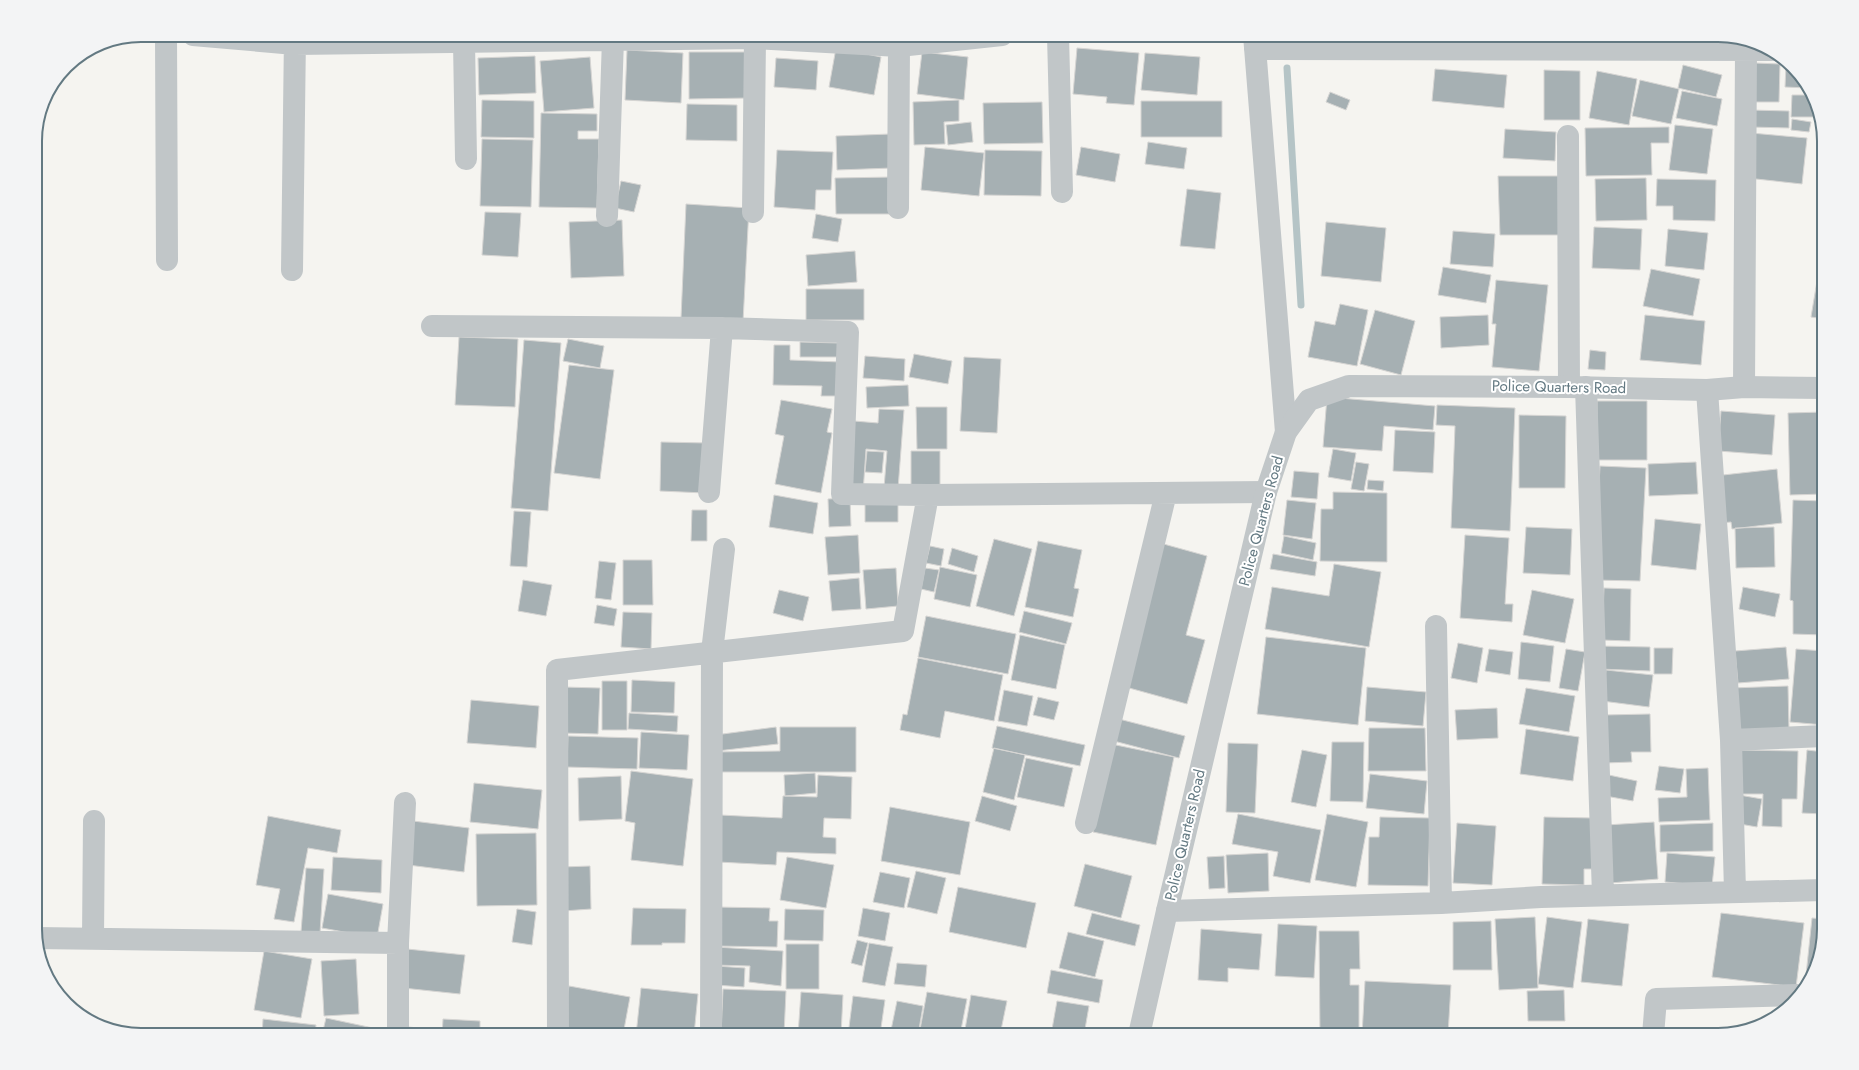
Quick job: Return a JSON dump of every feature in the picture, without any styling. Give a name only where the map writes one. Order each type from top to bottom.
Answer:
[{"type":"street","points":[[166,42],[167,260]]},
{"type":"street","points":[[292,270],[295,42]]},
{"type":"street","points":[[464,42],[466,159]]},
{"type":"street","points":[[607,216],[612,42]]},
{"type":"street","points":[[752,212],[755,42]]},
{"type":"street","points":[[827,42],[899,46],[936,42]]},
{"type":"street","points":[[1058,42],[1062,192]]},
{"type":"street","points":[[1286,432],[1255,42],[1756,50]]},
{"type":"street","points":[[898,208],[899,46]]},
{"type":"street","points":[[1744,387],[1746,50]]},
{"type":"street","points":[[1568,136],[1578,387],[1603,895]]},
{"type":"street","points":[[432,326],[722,328],[848,332],[842,494],[928,495],[1266,492]]},
{"type":"street","points":[[709,492],[722,328]]},
{"type":"street","name":"Police Quarters Road","points":[[1142,1028],[1167,911],[1266,492],[1286,432],[1309,400],[1349,386],[1578,387],[1707,390],[1744,387],[1817,388]]},
{"type":"street","points":[[1707,390],[1731,740],[1735,892]]},
{"type":"street","points":[[1086,823],[1166,493]]},
{"type":"street","points":[[558,1028],[557,670],[904,631],[928,495]]},
{"type":"street","points":[[710,1028],[712,652],[724,549]]},
{"type":"street","points":[[1436,626],[1441,903]]},
{"type":"street","points":[[1731,740],[1817,736]]},
{"type":"street","points":[[398,1028],[398,943],[405,804]]},
{"type":"street","points":[[93,938],[94,821]]},
{"type":"street","points":[[1167,911],[1441,903],[1603,895],[1817,890]]},
{"type":"street","points":[[42,938],[398,943]]},
{"type":"street","points":[[1654,1028],[1656,999],[1791,995]]},
{"type":"building","points":[[836,48],[881,57],[874,95],[829,87]]},
{"type":"building","points":[[1077,48],[1139,53],[1134,105],[1106,103],[1107,97],[1073,94]]},
{"type":"building","points":[[627,50],[683,53],[681,103],[625,100]]},
{"type":"building","points":[[689,52],[745,52],[749,98],[689,99]]},
{"type":"building","points":[[922,52],[968,57],[964,100],[917,94]]},
{"type":"building","points":[[1145,53],[1200,57],[1197,95],[1141,90]]},
{"type":"building","points":[[535,56],[536,93],[479,95],[478,58]]},
{"type":"building","points":[[590,57],[594,108],[544,112],[540,61]]},
{"type":"building","points":[[776,58],[818,61],[816,90],[774,87]]},
{"type":"building","points":[[1755,63],[1780,64],[1779,102],[1754,102]]},
{"type":"building","points":[[1683,65],[1722,75],[1716,97],[1678,88]]},
{"type":"building","points":[[1435,69],[1507,75],[1504,108],[1432,101]]},
{"type":"building","points":[[1786,69],[1801,88],[1785,87]]},
{"type":"building","points":[[1544,70],[1580,71],[1580,120],[1544,120]]},
{"type":"building","points":[[1597,71],[1637,79],[1629,125],[1589,118]]},
{"type":"building","points":[[1640,80],[1679,89],[1671,124],[1632,116]]},
{"type":"building","points":[[1682,91],[1722,99],[1717,126],[1676,118]]},
{"type":"building","points":[[1330,92],[1350,100],[1346,110],[1326,102]]},
{"type":"building","points":[[1792,95],[1806,95],[1814,117],[1791,117]]},
{"type":"building","points":[[482,100],[534,101],[534,138],[481,137]]},
{"type":"building","points":[[959,100],[959,121],[944,122],[945,144],[914,145],[913,102]]},
{"type":"building","points":[[1141,101],[1222,101],[1222,137],[1141,137]]},
{"type":"building","points":[[1042,102],[1043,143],[984,144],[983,103]]},
{"type":"building","points":[[687,104],[737,105],[737,141],[686,140]]},
{"type":"building","points":[[1750,110],[1789,111],[1789,128],[1750,127]]},
{"type":"building","points":[[541,113],[597,114],[597,131],[578,131],[578,139],[599,139],[597,208],[539,207]]},
{"type":"building","points":[[1792,119],[1811,122],[1809,132],[1791,130]]},
{"type":"building","points":[[971,122],[973,142],[948,145],[946,125]]},
{"type":"building","points":[[1675,125],[1713,129],[1707,174],[1669,170]]},
{"type":"building","points":[[1669,127],[1669,143],[1651,143],[1652,175],[1586,176],[1585,128]]},
{"type":"building","points":[[1505,129],[1556,132],[1555,161],[1503,158]]},
{"type":"building","points":[[1751,133],[1807,138],[1802,184],[1747,178]]},
{"type":"building","points":[[891,134],[892,168],[837,170],[836,136]]},
{"type":"building","points":[[482,139],[533,140],[531,207],[480,206]]},
{"type":"building","points":[[1148,142],[1187,148],[1184,169],[1145,164]]},
{"type":"building","points":[[925,147],[984,153],[979,196],[921,190]]},
{"type":"building","points":[[1081,147],[1120,154],[1115,182],[1076,175]]},
{"type":"building","points":[[777,150],[833,152],[831,190],[816,190],[815,210],[774,207]]},
{"type":"building","points":[[985,150],[1042,151],[1041,196],[984,195]]},
{"type":"building","points":[[1498,176],[1567,176],[1567,235],[1500,235]]},
{"type":"building","points":[[894,177],[895,214],[836,214],[835,178]]},
{"type":"building","points":[[1646,178],[1647,220],[1596,221],[1595,179]]},
{"type":"building","points":[[1657,179],[1716,180],[1715,221],[1673,220],[1673,206],[1656,206]]},
{"type":"building","points":[[621,181],[641,185],[634,212],[615,208]]},
{"type":"building","points":[[1187,189],[1221,193],[1215,249],[1180,246]]},
{"type":"building","points":[[686,204],[749,208],[743,322],[681,318]]},
{"type":"building","points":[[485,212],[521,213],[518,257],[482,255]]},
{"type":"building","points":[[816,214],[842,219],[838,242],[812,238]]},
{"type":"building","points":[[622,220],[624,276],[571,278],[569,222]]},
{"type":"building","points":[[1326,222],[1386,228],[1381,282],[1321,276]]},
{"type":"building","points":[[1594,227],[1642,229],[1640,270],[1592,268]]},
{"type":"building","points":[[1668,229],[1708,233],[1704,270],[1665,266]]},
{"type":"building","points":[[1453,231],[1495,234],[1493,267],[1450,264]]},
{"type":"building","points":[[855,251],[857,282],[808,286],[806,255]]},
{"type":"building","points":[[1443,267],[1491,275],[1486,303],[1438,295]]},
{"type":"building","points":[[1651,269],[1700,279],[1693,316],[1643,306]]},
{"type":"building","points":[[1496,280],[1548,285],[1539,371],[1492,367],[1496,324],[1492,324]]},
{"type":"building","points":[[1817,281],[1817,318],[1811,317]]},
{"type":"building","points":[[806,289],[864,289],[864,320],[806,320]]},
{"type":"building","points":[[1340,304],[1368,310],[1357,366],[1308,357],[1315,321],[1335,325]]},
{"type":"building","points":[[1375,310],[1415,321],[1401,375],[1360,364]]},
{"type":"building","points":[[1488,315],[1489,345],[1441,348],[1440,317]]},
{"type":"building","points":[[1645,315],[1705,321],[1701,365],[1640,360]]},
{"type":"building","points":[[459,337],[518,339],[515,407],[455,405]]},
{"type":"building","points":[[568,339],[604,346],[600,368],[563,361]]},
{"type":"building","points":[[524,340],[561,343],[548,511],[511,508]]},
{"type":"building","points":[[800,342],[839,343],[839,357],[800,357]]},
{"type":"building","points":[[774,345],[790,345],[790,360],[840,362],[839,396],[821,396],[822,386],[773,385]]},
{"type":"building","points":[[1590,350],[1606,352],[1605,370],[1588,369]]},
{"type":"building","points":[[914,354],[952,361],[948,384],[909,377]]},
{"type":"building","points":[[865,356],[905,359],[904,381],[863,378]]},
{"type":"building","points":[[964,357],[1001,359],[997,433],[960,431]]},
{"type":"building","points":[[569,365],[614,370],[600,479],[554,473]]},
{"type":"building","points":[[908,385],[909,406],[867,408],[866,387]]},
{"type":"building","points":[[1327,397],[1435,406],[1433,430],[1384,426],[1382,451],[1323,447]]},
{"type":"building","points":[[781,400],[832,409],[827,432],[832,433],[821,493],[775,484],[784,436],[775,434]]},
{"type":"building","points":[[1597,401],[1647,401],[1647,460],[1597,460]]},
{"type":"building","points":[[1437,405],[1515,408],[1510,531],[1451,528],[1455,426],[1436,425]]},
{"type":"building","points":[[916,407],[947,407],[947,449],[917,449]]},
{"type":"building","points":[[879,409],[904,410],[898,489],[884,488],[887,451],[866,449],[863,493],[849,492],[854,421],[878,423]]},
{"type":"building","points":[[1721,411],[1775,415],[1772,455],[1718,451]]},
{"type":"building","points":[[1817,412],[1817,494],[1790,495],[1788,413]]},
{"type":"building","points":[[1519,415],[1566,416],[1565,488],[1519,488]]},
{"type":"building","points":[[1395,430],[1435,432],[1433,473],[1393,471]]},
{"type":"building","points":[[661,442],[707,443],[705,493],[660,491]]},
{"type":"building","points":[[1333,449],[1356,453],[1351,481],[1328,477]]},
{"type":"building","points":[[867,451],[884,452],[882,473],[865,472]]},
{"type":"building","points":[[911,451],[940,451],[940,485],[911,485]]},
{"type":"building","points":[[1356,462],[1369,464],[1364,491],[1351,489]]},
{"type":"building","points":[[1696,462],[1698,494],[1649,496],[1648,464]]},
{"type":"building","points":[[1600,466],[1646,468],[1640,581],[1594,580]]},
{"type":"building","points":[[1777,469],[1782,523],[1732,529],[1731,522],[1719,523],[1714,476]]},
{"type":"building","points":[[1294,471],[1319,473],[1317,499],[1291,497]]},
{"type":"building","points":[[1368,480],[1384,481],[1383,491],[1367,489]]},
{"type":"building","points":[[1333,492],[1387,493],[1387,562],[1320,561],[1321,509],[1333,509]]},
{"type":"building","points":[[774,495],[818,503],[813,534],[769,527]]},
{"type":"building","points":[[850,498],[851,526],[829,527],[828,499]]},
{"type":"building","points":[[865,499],[898,499],[898,522],[865,522]]},
{"type":"building","points":[[1287,500],[1316,503],[1312,539],[1283,535]]},
{"type":"building","points":[[1793,500],[1817,501],[1817,635],[1793,634],[1793,601],[1790,600]]},
{"type":"building","points":[[692,510],[707,510],[707,541],[691,541]]},
{"type":"building","points":[[514,511],[531,512],[527,567],[510,566]]},
{"type":"building","points":[[1655,519],[1701,524],[1696,570],[1651,565]]},
{"type":"building","points":[[1526,527],[1572,529],[1570,575],[1523,573]]},
{"type":"building","points":[[1774,527],[1775,567],[1736,568],[1735,528]]},
{"type":"building","points":[[858,535],[860,573],[828,575],[825,537]]},
{"type":"building","points":[[1465,535],[1509,538],[1505,604],[1513,604],[1512,622],[1460,618]]},
{"type":"building","points":[[1284,536],[1316,543],[1313,560],[1281,553]]},
{"type":"building","points":[[994,539],[1032,549],[1014,616],[976,606]]},
{"type":"building","points":[[1038,541],[1082,550],[1074,588],[1079,589],[1073,617],[1025,607]]},
{"type":"building","points":[[1160,543],[1207,556],[1186,635],[1205,640],[1187,704],[1122,686]]},
{"type":"building","points":[[930,546],[944,549],[941,566],[926,563]]},
{"type":"building","points":[[952,548],[978,556],[974,572],[948,564]]},
{"type":"building","points":[[1273,554],[1317,562],[1315,576],[1270,569]]},
{"type":"building","points":[[623,560],[652,560],[653,605],[623,605]]},
{"type":"building","points":[[599,561],[616,563],[611,600],[595,598]]},
{"type":"building","points":[[1334,564],[1381,572],[1369,647],[1265,629],[1272,587],[1329,596]]},
{"type":"building","points":[[940,567],[977,575],[970,607],[934,599]]},
{"type":"building","points":[[896,568],[898,606],[866,609],[863,570]]},
{"type":"building","points":[[925,568],[939,570],[934,592],[921,589]]},
{"type":"building","points":[[859,578],[861,609],[832,611],[829,581]]},
{"type":"building","points":[[523,580],[552,585],[546,616],[518,611]]},
{"type":"building","points":[[1743,587],[1780,594],[1775,617],[1739,609]]},
{"type":"building","points":[[1604,588],[1631,589],[1630,641],[1602,640]]},
{"type":"building","points":[[779,590],[809,597],[803,621],[773,613]]},
{"type":"building","points":[[1532,590],[1574,599],[1565,643],[1523,635]]},
{"type":"building","points":[[597,605],[617,609],[614,626],[594,623]]},
{"type":"building","points":[[1024,611],[1072,623],[1066,644],[1019,632]]},
{"type":"building","points":[[623,612],[652,613],[651,649],[621,647]]},
{"type":"building","points":[[926,616],[1016,634],[1008,674],[918,657]]},
{"type":"building","points":[[1020,635],[1065,645],[1056,689],[1011,680]]},
{"type":"building","points":[[1266,637],[1366,648],[1358,725],[1257,714]]},
{"type":"building","points":[[1521,642],[1554,646],[1550,682],[1518,679]]},
{"type":"building","points":[[1458,643],[1483,648],[1477,683],[1451,678]]},
{"type":"building","points":[[1599,646],[1650,647],[1650,671],[1599,669]]},
{"type":"building","points":[[1786,647],[1789,679],[1738,683],[1735,651]]},
{"type":"building","points":[[1654,648],[1673,648],[1672,674],[1654,674]]},
{"type":"building","points":[[1489,649],[1513,652],[1510,675],[1485,671]]},
{"type":"building","points":[[1566,649],[1585,652],[1578,691],[1559,688]]},
{"type":"building","points":[[1796,649],[1817,650],[1817,724],[1790,722]]},
{"type":"building","points":[[918,658],[1003,675],[994,721],[945,711],[940,738],[900,730],[903,714],[907,715]]},
{"type":"building","points":[[1606,670],[1653,675],[1649,707],[1602,701]]},
{"type":"building","points":[[632,680],[675,682],[674,713],[631,712]]},
{"type":"building","points":[[602,681],[627,681],[627,730],[602,730]]},
{"type":"building","points":[[1788,686],[1789,730],[1733,733],[1731,688]]},
{"type":"building","points":[[563,687],[600,688],[598,734],[562,733]]},
{"type":"building","points":[[1367,687],[1426,692],[1423,726],[1365,721]]},
{"type":"building","points":[[1526,688],[1575,696],[1569,732],[1519,724]]},
{"type":"building","points":[[1004,690],[1033,696],[1027,726],[998,721]]},
{"type":"building","points":[[1038,697],[1059,702],[1054,720],[1033,715]]},
{"type":"building","points":[[471,700],[539,706],[536,748],[467,743]]},
{"type":"building","points":[[1497,708],[1498,738],[1457,740],[1455,710]]},
{"type":"building","points":[[629,713],[678,716],[677,732],[628,729]]},
{"type":"building","points":[[1650,714],[1651,752],[1631,752],[1632,762],[1605,763],[1604,715]]},
{"type":"building","points":[[1115,718],[1185,736],[1179,758],[1110,740]]},
{"type":"building","points":[[997,726],[1085,745],[1080,766],[992,748]]},
{"type":"building","points":[[776,727],[778,744],[717,751],[715,735]]},
{"type":"building","points":[[780,727],[856,727],[856,772],[714,772],[714,752],[780,751]]},
{"type":"building","points":[[1369,728],[1425,728],[1426,771],[1368,771]]},
{"type":"building","points":[[1526,729],[1579,737],[1573,781],[1520,774]]},
{"type":"building","points":[[641,732],[689,735],[687,770],[639,768]]},
{"type":"building","points":[[568,736],[638,738],[637,769],[567,767]]},
{"type":"building","points":[[1332,742],[1364,742],[1363,802],[1330,801]]},
{"type":"building","points":[[1228,743],[1258,744],[1255,813],[1226,812]]},
{"type":"building","points":[[1111,744],[1174,757],[1156,845],[1093,832]]},
{"type":"building","points":[[994,748],[1025,755],[1014,800],[983,792]]},
{"type":"building","points":[[1302,750],[1327,755],[1316,807],[1291,802]]},
{"type":"building","points":[[1737,750],[1798,751],[1797,799],[1782,799],[1782,827],[1762,826],[1763,794],[1736,794]]},
{"type":"building","points":[[1807,750],[1817,751],[1817,814],[1802,813]]},
{"type":"building","points":[[1026,758],[1073,768],[1064,807],[1017,797]]},
{"type":"building","points":[[1659,766],[1684,769],[1680,793],[1655,790]]},
{"type":"building","points":[[1708,768],[1710,820],[1659,822],[1658,798],[1687,797],[1686,769]]},
{"type":"building","points":[[631,771],[693,779],[683,866],[631,860],[635,823],[625,821]]},
{"type":"building","points":[[815,773],[816,793],[785,796],[784,775]]},
{"type":"building","points":[[1370,774],[1427,781],[1424,814],[1366,808]]},
{"type":"building","points":[[1604,774],[1637,781],[1633,801],[1600,795]]},
{"type":"building","points":[[818,775],[852,777],[851,819],[824,818],[823,837],[836,838],[836,854],[777,852],[776,865],[718,862],[720,815],[782,818],[783,796],[817,797]]},
{"type":"building","points":[[621,776],[622,819],[579,821],[578,778]]},
{"type":"building","points":[[474,783],[542,790],[538,829],[470,822]]},
{"type":"building","points":[[1739,795],[1762,799],[1757,827],[1734,823]]},
{"type":"building","points":[[982,796],[1017,806],[1010,831],[975,821]]},
{"type":"building","points":[[890,807],[970,822],[960,875],[881,861]]},
{"type":"building","points":[[1238,814],[1321,830],[1310,883],[1273,876],[1278,852],[1232,844]]},
{"type":"building","points":[[1327,814],[1368,822],[1356,887],[1315,880]]},
{"type":"building","points":[[268,816],[341,830],[337,853],[308,848],[294,922],[274,919],[280,889],[256,885]]},
{"type":"building","points":[[1380,817],[1430,818],[1428,886],[1368,885],[1369,837],[1379,837]]},
{"type":"building","points":[[1544,817],[1593,818],[1592,869],[1584,869],[1584,885],[1542,884]]},
{"type":"building","points":[[413,821],[469,828],[464,872],[408,865]]},
{"type":"building","points":[[1654,822],[1658,879],[1610,883],[1606,825]]},
{"type":"building","points":[[1457,823],[1496,826],[1492,885],[1453,883]]},
{"type":"building","points":[[1713,823],[1713,851],[1660,852],[1660,825]]},
{"type":"building","points":[[536,833],[537,905],[477,906],[476,834]]},
{"type":"building","points":[[1268,853],[1269,891],[1228,893],[1226,855]]},
{"type":"building","points":[[1667,853],[1715,857],[1712,886],[1665,882]]},
{"type":"building","points":[[1224,856],[1225,888],[1209,889],[1207,857]]},
{"type":"building","points":[[333,857],[382,860],[381,893],[331,890]]},
{"type":"building","points":[[787,857],[834,865],[826,908],[780,900]]},
{"type":"building","points":[[1085,864],[1132,876],[1121,918],[1074,906]]},
{"type":"building","points":[[590,866],[591,909],[563,911],[562,867]]},
{"type":"building","points":[[306,868],[324,869],[320,933],[301,932]]},
{"type":"building","points":[[916,871],[946,878],[937,914],[907,907]]},
{"type":"building","points":[[880,872],[910,878],[904,908],[873,902]]},
{"type":"building","points":[[958,887],[1036,903],[1026,948],[949,932]]},
{"type":"building","points":[[328,894],[383,904],[377,938],[322,928]]},
{"type":"building","points":[[716,907],[770,908],[769,921],[778,921],[777,947],[715,946]]},
{"type":"building","points":[[633,908],[686,909],[685,943],[631,945]]},
{"type":"building","points":[[863,908],[890,913],[885,941],[858,936]]},
{"type":"building","points":[[517,909],[536,912],[532,945],[512,942]]},
{"type":"building","points":[[785,909],[824,910],[823,941],[784,940]]},
{"type":"building","points":[[1092,913],[1140,925],[1135,946],[1086,934]]},
{"type":"building","points":[[1721,913],[1804,923],[1796,987],[1712,977]]},
{"type":"building","points":[[1535,917],[1538,988],[1499,990],[1495,919]]},
{"type":"building","points":[[1547,917],[1582,922],[1573,988],[1538,984]]},
{"type":"building","points":[[1812,918],[1817,918],[1814,955],[1806,974]]},
{"type":"building","points":[[1588,919],[1629,924],[1622,986],[1581,982]]},
{"type":"building","points":[[1491,921],[1492,970],[1453,970],[1453,922]]},
{"type":"building","points":[[1278,924],[1317,926],[1314,978],[1275,976]]},
{"type":"building","points":[[1201,929],[1262,934],[1259,970],[1228,968],[1228,982],[1198,980]]},
{"type":"building","points":[[1319,931],[1359,931],[1360,969],[1350,969],[1350,985],[1359,985],[1359,1028],[1320,1028]]},
{"type":"building","points":[[1068,932],[1104,941],[1095,977],[1059,968]]},
{"type":"building","points":[[857,940],[868,943],[862,966],[851,963]]},
{"type":"building","points":[[869,943],[893,947],[885,986],[862,982]]},
{"type":"building","points":[[786,944],[819,944],[819,989],[786,989]]},
{"type":"building","points":[[715,947],[783,951],[781,986],[749,982],[750,966],[714,965]]},
{"type":"building","points":[[407,949],[465,955],[460,994],[403,988]]},
{"type":"building","points":[[264,951],[312,959],[301,1018],[254,1010]]},
{"type":"building","points":[[356,959],[359,1014],[324,1016],[321,961]]},
{"type":"building","points":[[897,963],[927,965],[925,987],[894,984]]},
{"type":"building","points":[[716,966],[745,968],[744,987],[715,985]]},
{"type":"building","points":[[1051,970],[1103,980],[1099,1003],[1047,993]]},
{"type":"building","points":[[1365,981],[1451,985],[1448,1028],[1362,1028]]},
{"type":"building","points":[[569,986],[630,997],[624,1028],[562,1027]]},
{"type":"building","points":[[641,988],[698,994],[695,1028],[637,1028]]},
{"type":"building","points":[[723,989],[786,991],[784,1028],[721,1028]]},
{"type":"building","points":[[1564,990],[1565,1021],[1528,1021],[1527,991]]},
{"type":"building","points":[[801,992],[843,995],[841,1028],[798,1028]]},
{"type":"building","points":[[927,992],[967,999],[961,1028],[920,1028]]},
{"type":"building","points":[[971,995],[1007,1001],[1001,1028],[965,1028]]},
{"type":"building","points":[[853,996],[885,1000],[881,1028],[849,1028]]},
{"type":"building","points":[[897,1001],[923,1006],[919,1028],[891,1028]]},
{"type":"building","points":[[1057,1001],[1089,1006],[1085,1028],[1052,1028]]},
{"type":"building","points":[[326,1018],[373,1028],[324,1028]]},
{"type":"building","points":[[263,1019],[316,1025],[316,1028],[262,1028]]},
{"type":"building","points":[[443,1019],[480,1021],[480,1028],[442,1028]]},
{"type":"waterway","points":[[1287,68],[1301,305]]}]
